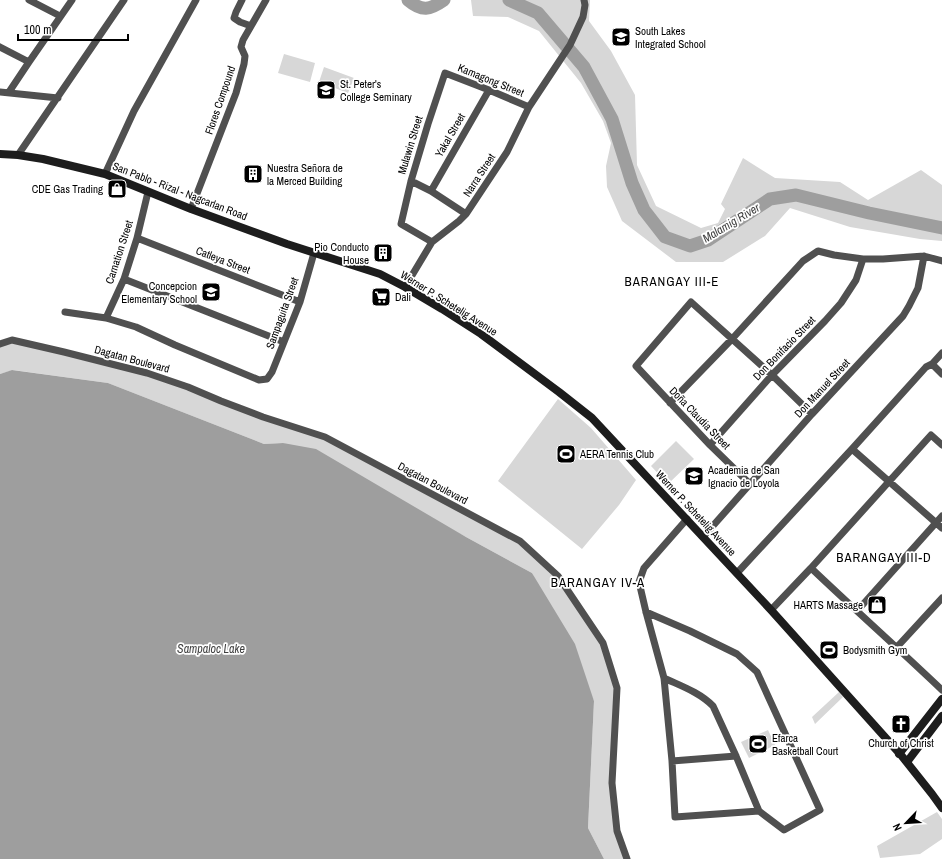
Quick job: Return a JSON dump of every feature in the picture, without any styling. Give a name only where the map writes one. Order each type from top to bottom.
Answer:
[{"type":"main road","name":"San Pablo - Rizal - Nagcarlan Road","points":[[0,154],[43,159],[105,174],[191,209],[287,244],[348,264]]},
{"type":"main road","name":"Werner P. Schetelig Avenue","points":[[348,264],[380,274],[442,309],[481,334],[592,418],[771,610],[907,762],[942,808]]},
{"type":"main road","points":[[899,754],[942,699]]},
{"type":"main road","points":[[907,762],[942,716]]},
{"type":"street","points":[[28,0],[60,16]]},
{"type":"street","points":[[9,92],[72,0]]},
{"type":"street","points":[[18,156],[124,0]]},
{"type":"street","points":[[105,174],[134,111],[196,0]]},
{"type":"street","points":[[242,0],[234,18],[251,26]]},
{"type":"street","name":"Flores Compound","points":[[191,209],[236,93],[244,64],[244,56],[241,47],[243,40],[266,0]]},
{"type":"street","name":"Narra Street","points":[[405,287],[432,242],[466,214],[507,152],[529,107],[570,45],[583,17],[585,5],[584,0]]},
{"type":"street","points":[[0,47],[29,62]]},
{"type":"street","name":"Kamagong Street","points":[[445,73],[529,107]]},
{"type":"street","name":"Mulawin Street","points":[[432,242],[401,224],[411,181],[445,73]]},
{"type":"street","name":"Yakal Street","points":[[431,191],[489,90]]},
{"type":"street","points":[[0,92],[58,98]]},
{"type":"street","points":[[411,181],[431,191],[466,214]]},
{"type":"street","name":"Carnation Street","points":[[106,318],[124,279],[137,238],[148,192]]},
{"type":"street","name":"Catleya Street","points":[[137,238],[300,302]]},
{"type":"street","points":[[670,403],[732,339],[803,261],[818,251],[863,259],[924,256],[942,261]]},
{"type":"street","name":"Sampaguita Street","points":[[106,318],[136,327],[259,380],[267,380],[272,372],[300,302],[314,253]]},
{"type":"street","name":"Don Manuel Street","points":[[703,537],[812,414],[903,316],[910,306],[918,288],[924,256]]},
{"type":"street","name":"Don Bonifacio Street","points":[[710,445],[772,375],[841,303],[856,280],[863,259]]},
{"type":"street","points":[[124,279],[284,342]]},
{"type":"street","name":"Doña Claudia Street","points":[[732,339],[691,302],[636,366],[710,445],[750,484]]},
{"type":"street","points":[[65,312],[106,318]]},
{"type":"street","points":[[732,339],[812,414]]},
{"type":"street","name":"Dagatan Boulevard","points":[[0,344],[12,340],[147,373],[188,386],[221,401],[263,417],[325,437],[520,542],[558,576],[603,643],[617,688],[612,784],[617,830],[627,859]]},
{"type":"street","points":[[737,573],[926,367],[932,364],[942,353]]},
{"type":"street","points":[[932,364],[942,374]]},
{"type":"street","points":[[771,610],[931,435],[942,445]]},
{"type":"street","points":[[852,449],[942,528]]},
{"type":"street","points":[[857,611],[942,516]]},
{"type":"street","points":[[687,519],[644,568],[640,582],[646,612],[664,678],[672,761],[675,817],[759,811]]},
{"type":"street","points":[[811,568],[898,647],[942,690]]},
{"type":"street","points":[[898,647],[942,598]]},
{"type":"street","points":[[646,612],[737,654],[757,672],[820,810],[784,830],[759,811],[713,706],[698,694],[664,678]]},
{"type":"street","points":[[672,761],[736,756]]},
{"type":"shaded area","points":[[471,0],[590,0],[589,21],[611,51],[635,95],[637,165],[656,206],[701,228],[718,223],[725,209],[721,204],[743,158],[775,178],[840,182],[868,200],[921,170],[942,185],[942,241],[920,239],[850,227],[790,208],[765,236],[723,262],[676,262],[622,221],[607,187],[606,166],[611,143],[603,121],[581,83],[539,31],[508,17],[473,16]]},
{"type":"shaded area","points":[[284,54],[315,63],[310,82],[278,73]]},
{"type":"shaded area","points":[[324,67],[354,78],[348,93],[319,82]]},
{"type":"shaded area","points":[[12,340],[147,373],[325,437],[520,541],[558,576],[603,643],[617,688],[612,783],[617,830],[627,859],[604,859],[588,828],[594,701],[532,573],[466,537],[283,443],[264,444],[108,383],[13,370],[0,374],[0,344]]},
{"type":"shaded area","name":"AERA Tennis Club","points":[[558,399],[591,428],[636,480],[619,505],[582,549],[498,481]]},
{"type":"shaded area","points":[[676,441],[694,459],[668,484],[651,466]]},
{"type":"shaded area","points":[[839,692],[843,697],[815,724],[812,717]]},
{"type":"shaded area","name":"Efarca Basketball Court","points":[[768,730],[775,745],[749,758],[741,742]]},
{"type":"shaded area","points":[[937,812],[942,819],[942,839],[920,854],[880,858],[877,846]]},
{"type":"water","name":"Sampaloc Lake","points":[[12,370],[108,383],[264,444],[283,443],[316,449],[466,537],[532,573],[575,644],[594,701],[588,828],[604,859],[0,859],[0,374]]},
{"type":"waterway","name":"Malamig River","points":[[408,0],[422,8],[430,8],[444,0]]},
{"type":"waterway","name":"Malamig River","points":[[509,0],[538,13],[584,67],[612,119],[632,183],[644,210],[665,237],[690,246],[708,240],[770,199],[796,195],[869,213],[942,228]]},
{"type":"place","name":"South Lakes Integrated School","points":[[621,37]]},
{"type":"place","name":"St. Peter's College Seminary","points":[[326,90]]},
{"type":"place","name":"Nuestra Señora de la Merced Building","points":[[253,174]]},
{"type":"place","name":"CDE Gas Trading","points":[[117,189]]},
{"type":"place","name":"Pio Conducto House","points":[[383,253]]},
{"type":"place","name":"Concepcion Elementary School","points":[[211,292]]},
{"type":"place","name":"Dali","points":[[381,297]]},
{"type":"place","name":"AERA Tennis Club","points":[[566,454]]},
{"type":"place","name":"Academia de San Ignacio de Loyola","points":[[694,476]]},
{"type":"place","name":"HARTS Massage","points":[[877,605]]},
{"type":"place","name":"Bodysmith Gym","points":[[829,650]]},
{"type":"place","name":"Church of Christ","points":[[901,724]]},
{"type":"place","name":"Efarca Basketball Court","points":[[758,744]]},
{"type":"district","name":"BARANGAY III-E","points":[[672,281]]},
{"type":"district","name":"BARANGAY III-D","points":[[884,557]]},
{"type":"district","name":"BARANGAY IV-A","points":[[598,582]]}]
